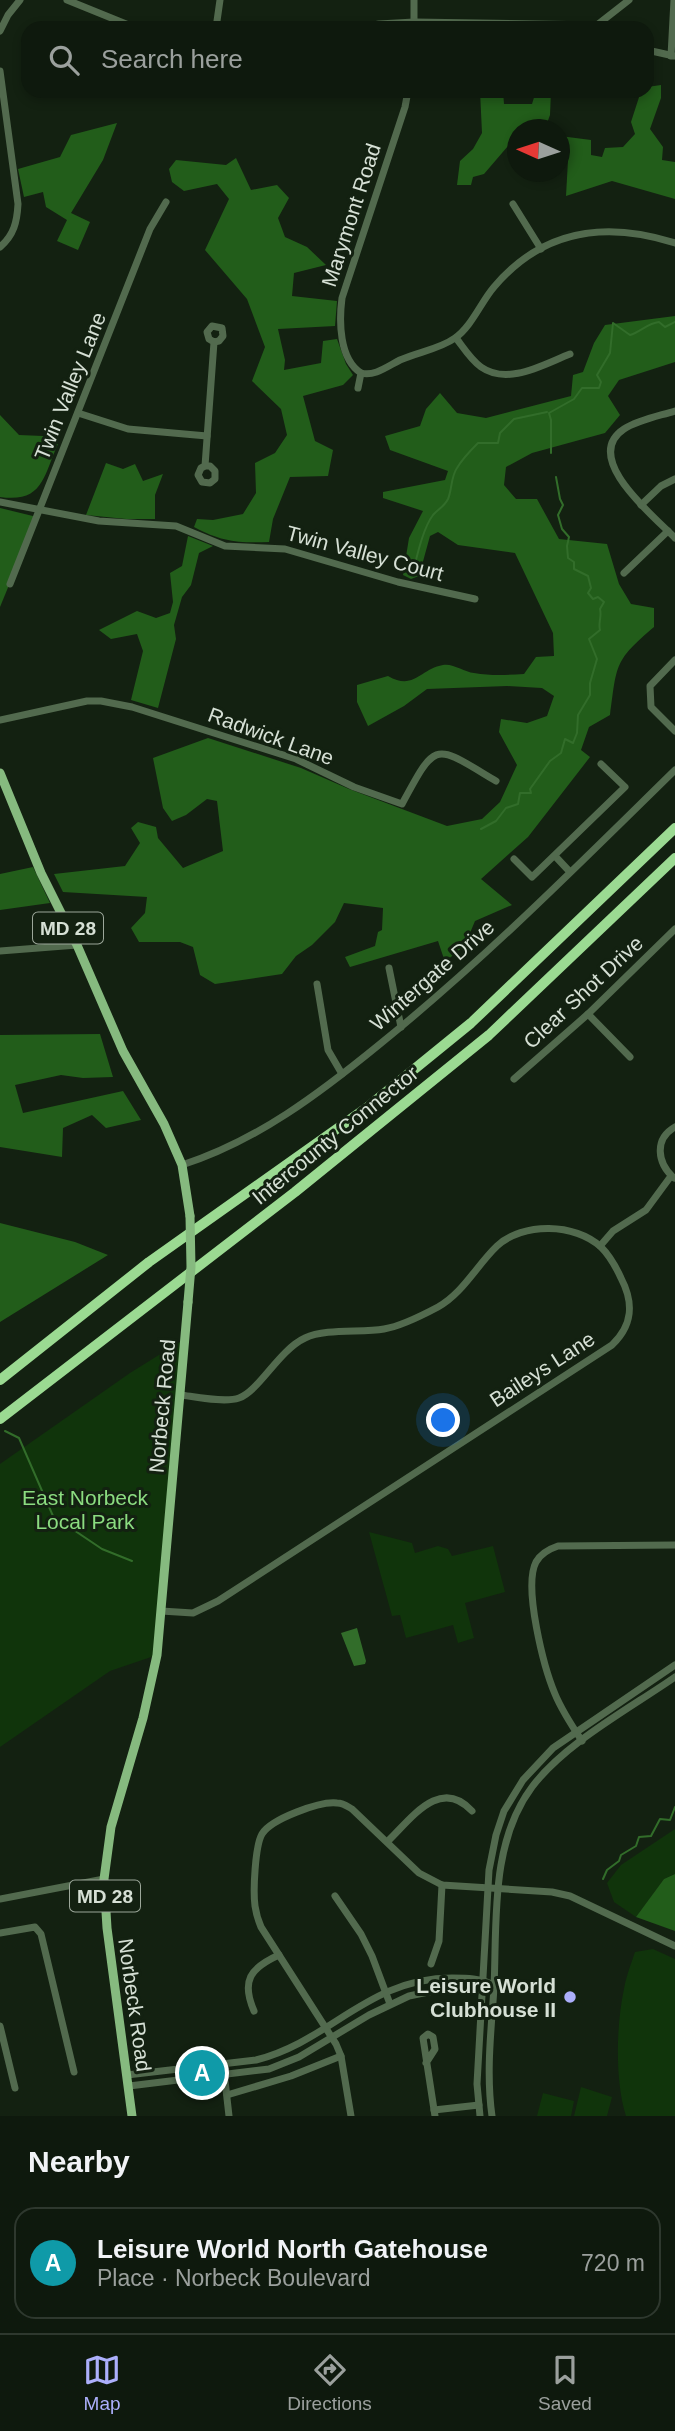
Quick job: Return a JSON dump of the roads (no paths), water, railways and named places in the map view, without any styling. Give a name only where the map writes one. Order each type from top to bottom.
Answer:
[{"type":"highway","name":"Intercounty Connector","points":[[0,1380],[149,1262],[369,1106],[471,1023],[675,828]]},
{"type":"highway","name":"Intercounty Connector","points":[[0,1419],[295,1192],[489,1035],[675,858]]},
{"type":"main road","name":"Norbeck Road","points":[[0,773],[41,873],[77,945],[123,1051],[164,1124],[182,1165],[190,1216],[191,1267],[181,1395],[153,1676],[143,1720],[111,1827],[104,1879],[107,1928],[132,2116]]},
{"type":"street","points":[[0,31],[20,0]]},
{"type":"street","points":[[66,0],[118,21]]},
{"type":"street","points":[[217,21],[220,0]]},
{"type":"street","points":[[414,0],[414,21]]},
{"type":"street","points":[[605,21],[629,0]]},
{"type":"street","points":[[654,52],[673,56],[674,0]]},
{"type":"street","points":[[0,71],[18,205],[17,222],[0,247]]},
{"type":"street","name":"Marymont Road","points":[[361,373],[351,363],[342,339],[342,298],[407,98]]},
{"type":"street","name":"Twin Valley Lane","points":[[10,584],[150,229],[166,202]]},
{"type":"street","points":[[513,204],[541,249]]},
{"type":"street","points":[[358,388],[361,373],[373,374],[415,353],[456,338],[498,283],[520,263],[558,240],[595,231],[617,230],[647,234],[675,243]]},
{"type":"street","points":[[456,338],[479,366],[496,374],[508,375],[526,371],[570,354]]},
{"type":"street","points":[[205,466],[214,342]]},
{"type":"street","points":[[675,411],[624,429],[616,437],[611,457],[618,477],[627,491],[675,538]]},
{"type":"street","points":[[78,413],[128,429],[207,436]]},
{"type":"street","points":[[641,505],[661,486],[675,480]]},
{"type":"street","name":"Twin Valley Court","points":[[0,502],[99,521],[176,526],[225,546],[285,549],[398,582],[475,599]]},
{"type":"street","points":[[624,573],[668,531]]},
{"type":"street","points":[[675,660],[650,686],[651,707],[675,730]]},
{"type":"street","name":"Radwick Lane","points":[[0,720],[87,701],[132,707],[296,759],[354,787],[402,804],[424,763],[437,753],[449,753],[495,782]]},
{"type":"street","points":[[514,859],[532,877],[625,787],[601,764]]},
{"type":"street","name":"Wintergate Drive","points":[[182,1165],[222,1150],[256,1132],[342,1074],[401,1027],[489,951],[675,770]]},
{"type":"street","points":[[555,856],[570,872]]},
{"type":"street","name":"Clear Shot Drive","points":[[514,1079],[588,1014],[675,929]]},
{"type":"street","points":[[0,951],[77,945]]},
{"type":"street","points":[[390,968],[401,1027]]},
{"type":"street","points":[[317,984],[328,1050],[342,1074]]},
{"type":"street","points":[[588,1014],[630,1057]]},
{"type":"street","points":[[181,1395],[239,1398],[249,1391],[288,1349],[306,1337],[385,1329],[439,1306],[468,1280],[498,1245],[519,1234],[539,1229],[559,1229],[600,1246],[613,1231],[646,1210],[673,1177],[662,1165],[660,1153],[664,1136],[675,1127]]},
{"type":"street","name":"Baileys Lane","points":[[161,1611],[193,1613],[218,1601],[612,1345],[621,1336],[629,1321],[631,1308],[624,1284],[613,1262],[600,1246]]},
{"type":"street","points":[[582,1741],[553,1691],[540,1647],[534,1612],[533,1583],[537,1561],[549,1549],[558,1546],[675,1545]]},
{"type":"street","points":[[480,2116],[477,2084],[487,1888],[496,1835],[511,1798],[543,1758],[576,1731],[675,1665]]},
{"type":"street","points":[[492,2116],[489,2083],[499,1888],[501,1864],[508,1836],[521,1805],[545,1772],[582,1741],[675,1678]]},
{"type":"street","points":[[388,1841],[429,1801],[454,1798],[464,1803],[471,1811]]},
{"type":"street","points":[[351,2116],[341,2056],[261,1927],[255,1905],[259,1842],[268,1827],[310,1808],[337,1803],[352,1809],[419,1873],[442,1885],[552,1892],[570,1896],[675,1946]]},
{"type":"street","points":[[0,1899],[104,1879]]},
{"type":"street","points":[[431,1964],[439,1941],[442,1885]]},
{"type":"street","points":[[335,1896],[373,1956],[390,2004]]},
{"type":"street","points":[[0,1933],[28,1926],[35,1927],[41,1934],[74,2072]]},
{"type":"street","points":[[254,2011],[248,1998],[247,1980],[257,1969],[279,1955]]},
{"type":"street","points":[[127,2075],[272,2056],[304,2042],[385,1991],[413,1982],[437,1978],[482,1979],[494,1985]]},
{"type":"street","points":[[128,2086],[269,2069],[285,2064],[390,2004],[409,1996],[443,1989],[482,1991],[494,1985]]},
{"type":"street","points":[[0,2026],[15,2088]]},
{"type":"street","points":[[227,2095],[291,2076],[341,2056]]},
{"type":"street","points":[[223,2063],[229,2116]]},
{"type":"street","points":[[426,2063],[434,2113],[479,2105]]},
{"type":"waterway","points":[[551,453],[549,413],[574,399],[582,388],[599,388],[601,382],[597,375],[610,353],[613,323],[630,335],[655,323],[659,322],[665,327],[675,322]]},
{"type":"waterway","points":[[413,572],[426,527],[448,499],[455,471],[464,459],[478,443],[498,443],[500,433],[514,419],[547,412]]},
{"type":"waterway","points":[[481,829],[496,821],[506,808],[518,804],[520,793],[531,793],[530,789],[550,761],[561,753],[565,739],[573,743],[577,733],[578,715],[590,695],[590,683],[597,659],[589,639],[600,630],[600,609],[604,602],[598,597],[593,599],[588,593],[591,588],[588,576],[574,569],[574,562],[568,558],[569,537],[562,529],[558,515],[563,505],[556,477]]},
{"type":"waterway","points":[[5,1431],[19,1438],[53,1516],[102,1549],[132,1561]]},
{"type":"waterway","points":[[603,1879],[607,1870],[619,1861],[621,1855],[636,1846],[639,1837],[651,1836],[660,1819],[670,1820],[675,1807]]},
{"type":"place","name":"Leisure World Clubhouse II","points":[[570,1997]]},
{"type":"place","name":"Leisure World North Gatehouse","points":[[202,2073]]},
{"type":"park label","name":"East Norbeck Local Park","points":[[85,1509]]}]
